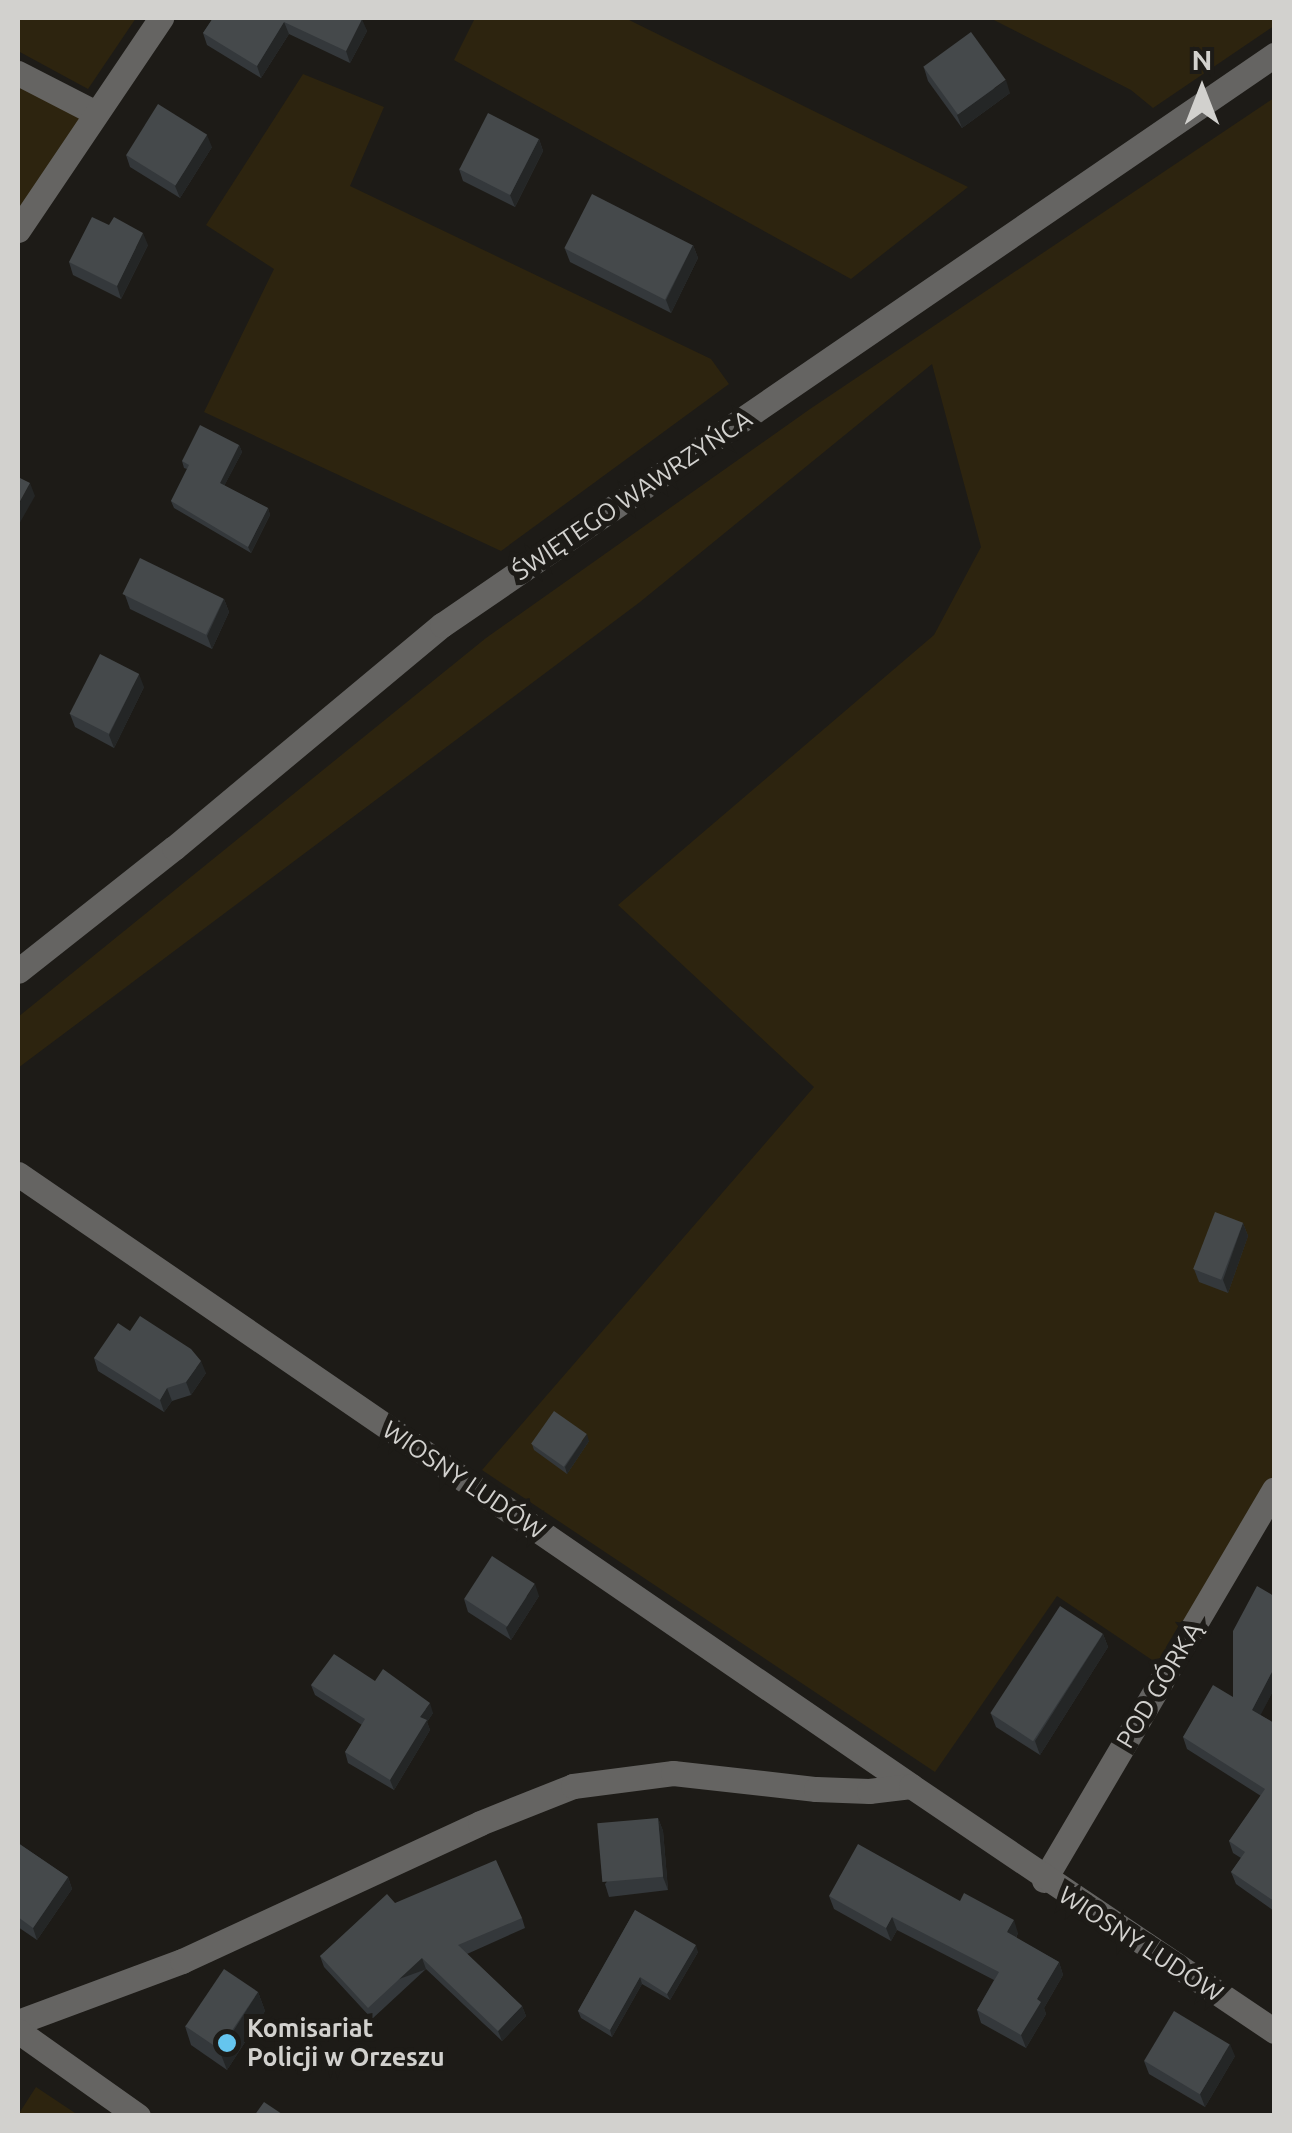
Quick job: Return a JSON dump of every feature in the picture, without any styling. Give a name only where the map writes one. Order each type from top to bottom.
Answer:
[{"type":"street","points":[[18,230],[161,18]]},
{"type":"street","name":"ŚWIĘTEGO WAWRZYŃCA","points":[[18,970],[174,848],[442,625],[1274,56]]},
{"type":"street","points":[[18,73],[94,112]]},
{"type":"street","name":"WIOSNY LUDÓW","points":[[18,1174],[1044,1880],[1274,2031]]},
{"type":"street","name":"POD GÓRKĄ","points":[[1044,1880],[1274,1490]]},
{"type":"street","points":[[18,2022],[182,1961],[480,1823],[573,1786],[673,1774],[816,1789],[869,1791],[911,1786]]},
{"type":"street","points":[[18,2031],[138,2116]]},
{"type":"shaded area","points":[[18,18],[136,18],[88,89],[18,51]]},
{"type":"shaded area","points":[[475,18],[625,18],[968,187],[851,279],[454,60]]},
{"type":"shaded area","points":[[990,18],[1274,18],[1274,26],[1153,108],[1131,90]]},
{"type":"shaded area","points":[[18,73],[94,112],[18,218]]},
{"type":"shaded area","points":[[303,74],[384,107],[350,186],[711,359],[729,384],[501,551],[204,412],[274,269],[206,225]]},
{"type":"shaded area","points":[[1274,98],[1274,1490],[1158,1664],[1057,1596],[935,1772],[482,1470],[814,1087],[618,905],[934,635],[981,547],[932,364],[640,602],[18,1068],[18,1017],[486,638],[810,409]]},
{"type":"shaded area","points":[[36,2087],[78,2115],[18,2115]]},
{"type":"building","points":[[213,18],[362,19],[346,51],[284,22],[257,66],[203,33]]},
{"type":"building","points":[[971,32],[1006,80],[958,114],[923,67]]},
{"type":"building","points":[[158,104],[207,135],[175,186],[126,155]]},
{"type":"building","points":[[488,113],[539,139],[510,195],[459,169]]},
{"type":"building","points":[[592,194],[693,245],[665,300],[564,248]]},
{"type":"building","points":[[92,217],[109,225],[114,217],[143,233],[117,286],[69,262]]},
{"type":"building","points":[[200,425],[239,445],[220,483],[268,508],[248,547],[171,501],[189,465],[182,461]]},
{"type":"building","points":[[18,477],[30,483],[18,505]]},
{"type":"building","points":[[140,558],[224,599],[206,635],[122,594]]},
{"type":"building","points":[[100,654],[139,674],[109,734],[70,714]]},
{"type":"building","points":[[1215,1212],[1243,1223],[1221,1280],[1193,1269]]},
{"type":"building","points":[[140,1316],[191,1349],[201,1361],[186,1382],[167,1388],[160,1400],[94,1358],[118,1323],[130,1331]]},
{"type":"building","points":[[554,1411],[587,1434],[564,1467],[531,1444]]},
{"type":"building","points":[[492,1556],[535,1584],[507,1627],[464,1599]]},
{"type":"building","points":[[1257,1586],[1274,1596],[1274,1668],[1252,1710],[1274,1723],[1274,1901],[1231,1872],[1245,1852],[1229,1841],[1265,1789],[1183,1737],[1213,1685],[1233,1697],[1233,1631]]},
{"type":"building","points":[[1060,1606],[1103,1634],[1033,1741],[990,1713]]},
{"type":"building","points":[[334,1654],[375,1681],[383,1669],[430,1703],[420,1717],[427,1720],[390,1780],[345,1752],[365,1719],[311,1685]]},
{"type":"building","points":[[658,1818],[663,1877],[602,1882],[597,1823]]},
{"type":"building","points":[[18,1843],[68,1877],[33,1928],[18,1917]]},
{"type":"building","points":[[858,1844],[960,1901],[964,1893],[1014,1920],[1007,1932],[1059,1962],[1021,2035],[977,2010],[999,1972],[892,1917],[886,1928],[829,1896]]},
{"type":"building","points":[[496,1860],[522,1918],[458,1945],[522,2006],[498,2031],[422,1958],[368,2008],[320,1956],[387,1894],[395,1903]]},
{"type":"building","points":[[635,1910],[696,1945],[667,1994],[640,1977],[610,2030],[578,2011]]},
{"type":"building","points":[[224,1969],[258,1992],[219,2049],[185,2026]]},
{"type":"building","points":[[1174,2011],[1230,2044],[1200,2094],[1144,2061]]},
{"type":"building","points":[[264,2102],[285,2116],[254,2116]]},
{"type":"place","name":"Komisariat Policji w Orzeszu","points":[[227,2043]]}]
